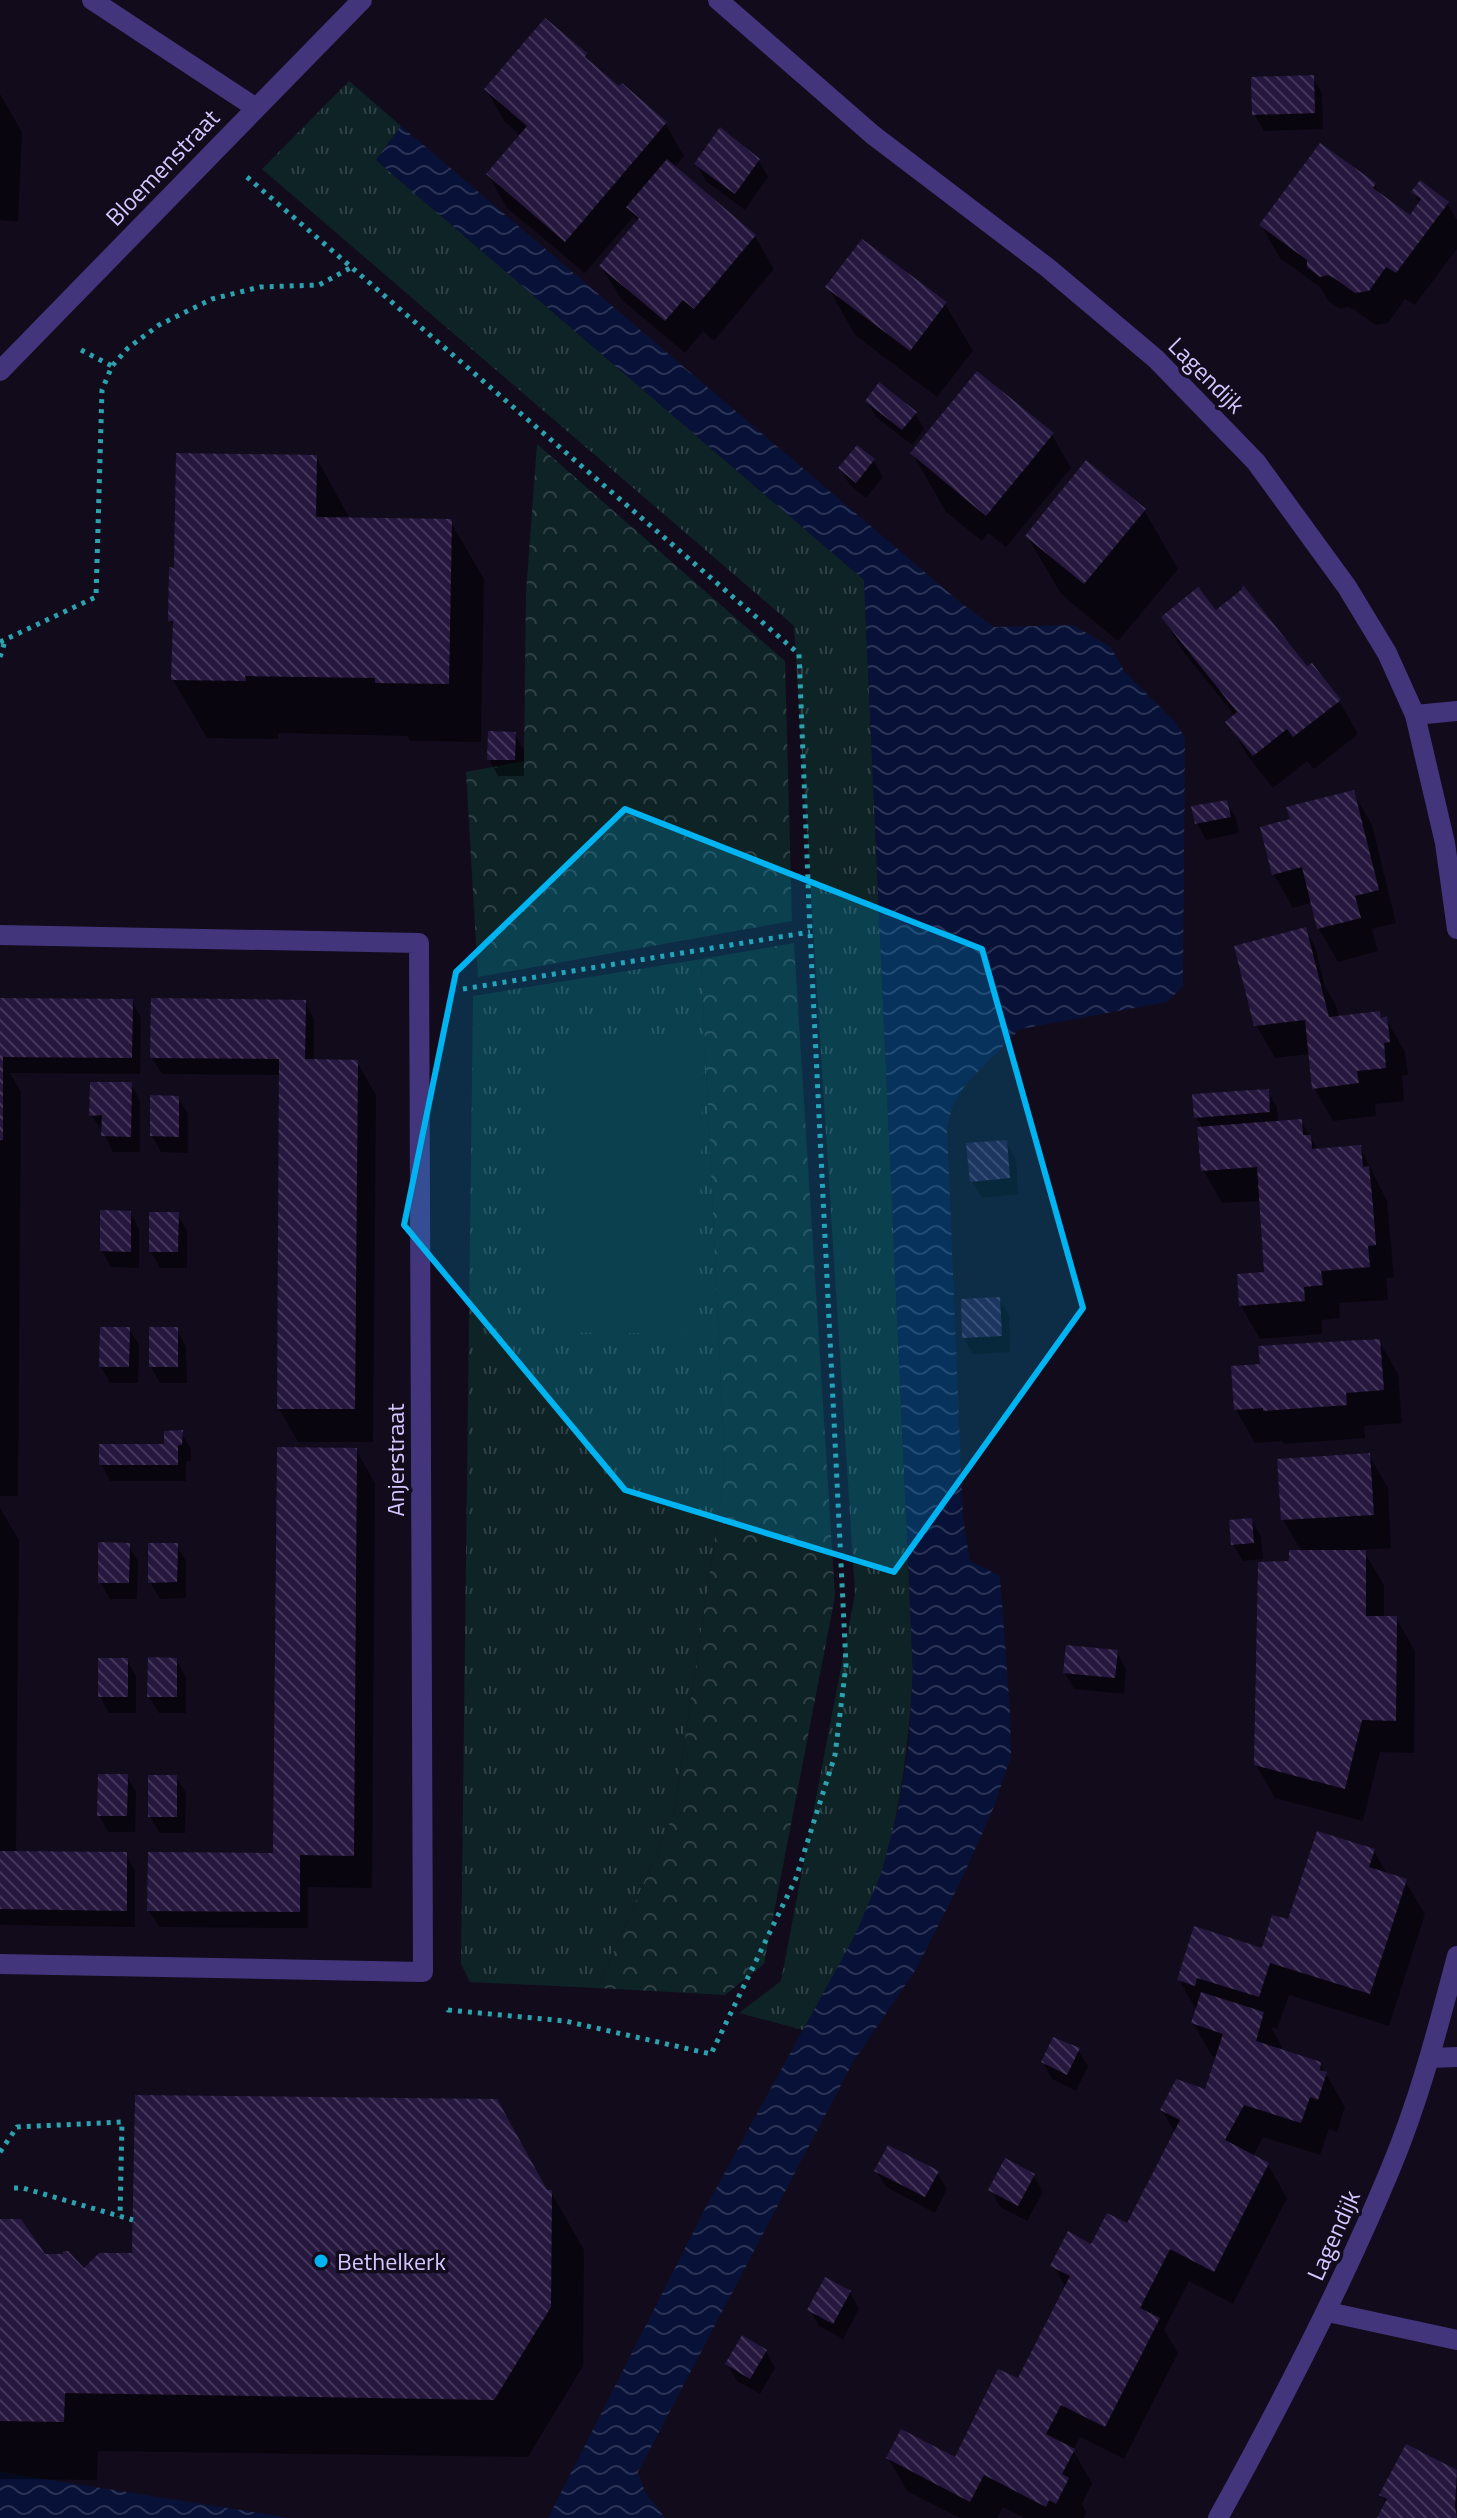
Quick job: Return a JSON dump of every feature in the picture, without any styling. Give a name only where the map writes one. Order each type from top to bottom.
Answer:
[{"type":"street","points":[[92,0],[256,108]]},
{"type":"street","name":"Bloemenstraat","points":[[0,371],[362,0]]},
{"type":"street","name":"Lagendijk","points":[[718,0],[873,135],[1048,268],[1156,359],[1256,462],[1338,574],[1387,653],[1415,715],[1445,843],[1457,929]]},
{"type":"street","points":[[1415,715],[1457,711]]},
{"type":"street","name":"Anjerstraat","points":[[0,935],[419,943],[423,1972]]},
{"type":"street","name":"Lagendijk","points":[[1218,2518],[1328,2312],[1391,2168],[1430,2058],[1457,1956]]},
{"type":"street","points":[[0,1964],[423,1972]]},
{"type":"street","points":[[1430,2058],[1457,2057]]},
{"type":"street","points":[[1328,2312],[1457,2340]]},
{"type":"path","points":[[215,150],[799,654],[846,1665],[835,1755],[796,1878],[711,2054],[565,2021],[448,2010],[423,1972]]},
{"type":"path","points":[[0,657],[3,642],[96,597],[102,390],[112,366],[128,348],[159,325],[212,299],[260,287],[319,285],[352,267]]},
{"type":"path","points":[[419,996],[810,932]]},
{"type":"path","points":[[0,2152],[17,2127],[122,2122],[120,2217]]},
{"type":"path","points":[[14,2188],[133,2220]]},
{"type":"highlighted area","points":[[625,809],[982,949],[1083,1308],[894,1572],[625,1490],[404,1225],[456,972]]},
{"type":"green space","points":[[349,81],[401,126],[376,160],[864,580],[913,1671],[904,1772],[882,1871],[856,1932],[803,2030],[739,2013],[781,1981],[855,1594],[794,626],[262,169]]},
{"type":"green space","points":[[537,444],[785,661],[792,921],[478,977],[466,772],[524,761],[526,593]]},
{"type":"green space","points":[[794,943],[835,1596],[764,1964],[725,1995],[598,1988],[674,1813],[725,1470],[701,959]]},
{"type":"green space","points":[[701,959],[725,1470],[674,1813],[598,1988],[470,1982],[461,1964],[473,996]]},
{"type":"green space","points":[[550,1036],[703,1038],[698,1334],[545,1332]]},
{"type":"water","points":[[401,126],[961,603],[994,627],[1073,625],[1111,647],[1124,671],[1174,721],[1185,737],[1183,986],[1167,1002],[1020,1029],[965,1085],[952,1107],[947,1128],[963,1518],[970,1561],[1000,1576],[1011,1756],[993,1809],[916,1969],[853,2062],[638,2472],[645,2492],[665,2518],[548,2518],[707,2205],[855,1935],[881,1874],[898,1810],[908,1751],[913,1671],[864,580],[376,160]]},
{"type":"water","points":[[0,2472],[290,2518],[0,2518]]},
{"type":"building","points":[[545,18],[587,53],[585,57],[619,86],[622,83],[667,122],[565,242],[486,174],[527,126],[484,89]]},
{"type":"building","points":[[1314,75],[1315,113],[1252,115],[1251,77]]},
{"type":"building","points":[[720,127],[760,159],[735,194],[694,164]]},
{"type":"building","points":[[1320,143],[1376,183],[1373,188],[1410,215],[1421,199],[1411,192],[1420,180],[1449,202],[1396,273],[1386,267],[1369,291],[1355,293],[1328,275],[1320,277],[1307,267],[1307,260],[1259,225]]},
{"type":"building","points":[[667,159],[756,235],[694,309],[683,300],[665,321],[599,266],[639,218],[626,207]]},
{"type":"building","points":[[862,239],[947,302],[910,351],[825,287]]},
{"type":"building","points":[[977,371],[1054,433],[986,516],[910,453]]},
{"type":"building","points":[[879,382],[917,412],[902,430],[865,401]]},
{"type":"building","points":[[857,445],[875,459],[856,483],[838,468]]},
{"type":"building","points":[[176,453],[317,455],[316,517],[452,519],[449,684],[375,683],[375,678],[245,676],[246,681],[171,680],[173,621],[168,621],[169,567],[174,568]]},
{"type":"building","points":[[1086,460],[1146,509],[1084,584],[1025,536]]},
{"type":"building","points":[[1243,585],[1307,666],[1312,663],[1341,700],[1293,737],[1287,729],[1253,756],[1225,722],[1237,712],[1161,617],[1198,587],[1216,610]]},
{"type":"building","points":[[488,731],[516,732],[515,760],[487,760]]},
{"type":"building","points":[[1354,790],[1379,890],[1355,896],[1361,918],[1317,929],[1302,867],[1272,875],[1260,827],[1290,819],[1286,807]]},
{"type":"building","points":[[1227,800],[1231,817],[1195,824],[1191,806]]},
{"type":"building","points":[[1306,927],[1329,1017],[1380,1011],[1381,1018],[1387,1016],[1390,1042],[1384,1043],[1386,1068],[1357,1071],[1359,1083],[1312,1089],[1305,1020],[1254,1026],[1234,946]]},
{"type":"building","points":[[0,998],[133,999],[132,1058],[3,1057],[3,1140],[0,1140]]},
{"type":"building","points":[[151,998],[306,1000],[305,1059],[358,1060],[355,1409],[277,1409],[279,1059],[150,1058]]},
{"type":"building","points":[[90,1082],[132,1082],[131,1137],[101,1136],[102,1115],[89,1116]]},
{"type":"building","points":[[1269,1089],[1270,1112],[1194,1118],[1192,1094]]},
{"type":"building","points":[[150,1095],[179,1096],[179,1137],[150,1136]]},
{"type":"building","points":[[1302,1119],[1303,1135],[1311,1135],[1312,1149],[1361,1145],[1363,1167],[1369,1166],[1376,1245],[1368,1246],[1370,1267],[1321,1271],[1323,1285],[1304,1287],[1305,1301],[1239,1306],[1237,1274],[1264,1272],[1257,1167],[1201,1171],[1197,1127]]},
{"type":"building","points":[[1007,1140],[1010,1178],[970,1182],[966,1143]]},
{"type":"building","points":[[100,1210],[131,1211],[131,1252],[100,1251]]},
{"type":"building","points":[[149,1212],[179,1212],[178,1252],[149,1252]]},
{"type":"building","points":[[1000,1297],[1002,1336],[962,1338],[961,1299]]},
{"type":"building","points":[[100,1327],[130,1327],[129,1367],[99,1367]]},
{"type":"building","points":[[149,1327],[178,1327],[178,1367],[149,1367]]},
{"type":"building","points":[[1380,1339],[1384,1390],[1346,1393],[1347,1405],[1234,1410],[1231,1366],[1260,1364],[1258,1346]]},
{"type":"building","points":[[183,1430],[182,1445],[178,1445],[178,1465],[99,1465],[99,1444],[164,1444],[164,1431]]},
{"type":"building","points":[[277,1447],[357,1448],[354,1856],[300,1855],[300,1912],[147,1911],[148,1852],[273,1853]]},
{"type":"building","points":[[1370,1453],[1374,1515],[1281,1520],[1277,1459]]},
{"type":"building","points":[[1252,1518],[1254,1543],[1231,1545],[1229,1520]]},
{"type":"building","points":[[98,1542],[130,1543],[129,1583],[98,1583]]},
{"type":"building","points":[[148,1543],[178,1543],[177,1582],[148,1583]]},
{"type":"building","points":[[1289,1550],[1366,1550],[1366,1616],[1397,1616],[1396,1721],[1362,1720],[1345,1789],[1254,1765],[1258,1562],[1289,1561]]},
{"type":"building","points":[[1066,1645],[1118,1650],[1115,1678],[1063,1673]]},
{"type":"building","points":[[148,1657],[177,1658],[177,1697],[147,1697]]},
{"type":"building","points":[[98,1658],[128,1658],[128,1697],[98,1697]]},
{"type":"building","points":[[98,1774],[128,1774],[127,1816],[97,1816]]},
{"type":"building","points":[[148,1775],[177,1775],[177,1817],[148,1817]]},
{"type":"building","points":[[1317,1831],[1375,1849],[1369,1867],[1407,1879],[1370,1994],[1270,1963],[1259,1997],[1197,1978],[1195,1986],[1177,1980],[1194,1926],[1262,1948],[1272,1915],[1288,1919]]},
{"type":"building","points":[[0,1851],[127,1852],[127,1911],[0,1909]]},
{"type":"building","points":[[1201,1992],[1264,2012],[1256,2041],[1321,2062],[1320,2070],[1327,2072],[1318,2100],[1310,2097],[1301,2123],[1244,2105],[1225,2140],[1269,2163],[1214,2272],[1170,2249],[1140,2308],[1160,2318],[1105,2427],[1061,2405],[1046,2434],[1075,2449],[1062,2474],[1069,2478],[1056,2504],[1049,2500],[1046,2507],[984,2475],[970,2502],[886,2458],[901,2429],[955,2457],[998,2369],[1018,2378],[1070,2276],[1050,2266],[1068,2231],[1091,2244],[1107,2213],[1127,2223],[1180,2120],[1160,2110],[1176,2079],[1205,2089],[1223,2034],[1191,2023]]},
{"type":"building","points":[[1053,2037],[1080,2048],[1067,2075],[1041,2062]]},
{"type":"building","name":"Bethelkerk","points":[[135,2095],[497,2099],[547,2190],[552,2190],[551,2307],[494,2400],[65,2393],[64,2422],[0,2421],[0,2219],[21,2219],[45,2254],[68,2251],[84,2268],[99,2253],[132,2253]]},
{"type":"building","points":[[888,2145],[939,2171],[925,2197],[874,2171]]},
{"type":"building","points":[[1005,2158],[1035,2174],[1018,2206],[988,2190]]},
{"type":"building","points":[[825,2277],[851,2291],[833,2324],[807,2310]]},
{"type":"building","points":[[742,2335],[767,2350],[750,2379],[725,2364]]},
{"type":"building","points":[[1406,2444],[1457,2470],[1457,2518],[1377,2518],[1387,2499],[1379,2495]]},
{"type":"place","name":"Bethelkerk","points":[[321,2261]]}]
